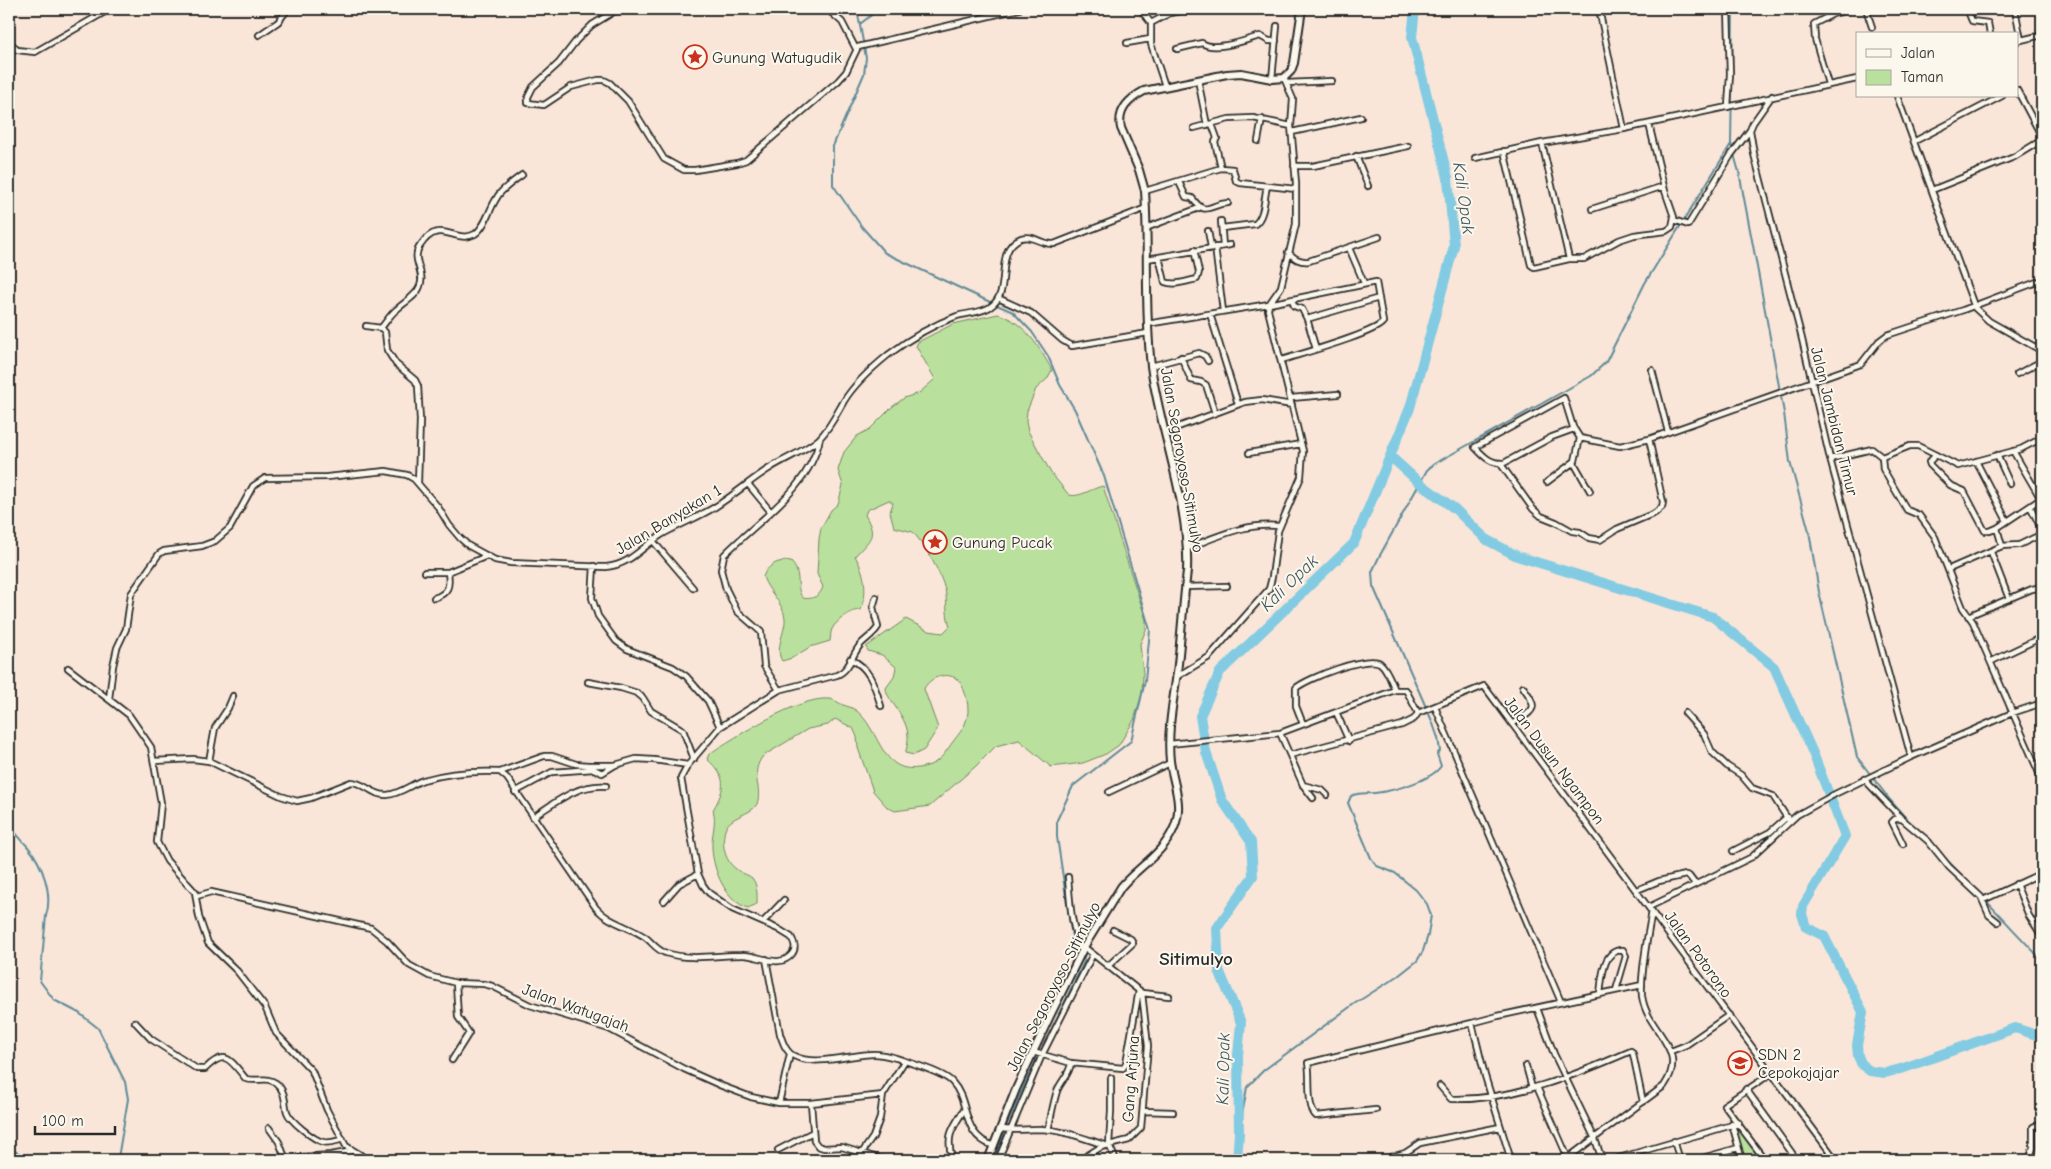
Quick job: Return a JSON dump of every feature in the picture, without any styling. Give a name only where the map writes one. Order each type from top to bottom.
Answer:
[{"type":"main road","points":[[1286,81],[1294,63],[1302,9]]},
{"type":"main road","name":"Jalan Segoroyoso-Sitimulyo","points":[[988,1160],[1033,1052],[1083,950],[1121,887],[1158,853],[1176,822],[1178,802],[1170,762],[1169,744],[1185,587],[1187,548],[1178,492],[1151,366],[1147,324],[1145,191],[1139,170],[1121,128],[1121,117],[1124,107],[1132,98],[1144,91],[1164,86],[1236,73],[1286,81]]},
{"type":"street","points":[[9,41],[17,50],[35,52],[110,9]]},
{"type":"street","points":[[260,36],[278,22],[288,9]]},
{"type":"street","points":[[628,9],[615,12],[592,25],[576,41],[559,63],[533,87],[528,97],[528,103],[544,105],[571,87],[604,80],[610,83],[628,101],[664,160],[684,170],[696,170],[746,160],[842,76],[849,67],[856,49],[862,45],[1019,9]]},
{"type":"street","points":[[828,9],[842,22],[856,49]]},
{"type":"street","points":[[1140,9],[1152,23],[1150,39],[1164,86]]},
{"type":"street","points":[[1152,23],[1179,10],[1191,9]]},
{"type":"street","points":[[1599,9],[1624,129]]},
{"type":"street","points":[[1728,9],[1732,106]]},
{"type":"street","points":[[1828,84],[1815,39],[1814,24],[1833,14],[1850,9]]},
{"type":"street","points":[[1866,9],[1872,27]]},
{"type":"street","points":[[1967,9],[1972,21],[1988,23],[1990,32]]},
{"type":"street","points":[[2015,9],[2018,32]]},
{"type":"street","points":[[1272,79],[1277,26]]},
{"type":"street","points":[[2019,40],[2042,35]]},
{"type":"street","points":[[1177,49],[1202,42],[1208,46],[1236,44],[1260,36],[1269,41],[1276,40]]},
{"type":"street","points":[[1127,43],[1150,39]]},
{"type":"street","points":[[1475,158],[1542,143],[1649,124],[1856,78]]},
{"type":"street","points":[[1198,80],[1210,124],[1217,138],[1215,142],[1221,168]]},
{"type":"street","points":[[1176,677],[1209,657],[1269,588],[1279,526],[1301,477],[1303,452],[1282,360],[1268,310],[1269,304],[1280,289],[1296,224],[1292,129],[1293,98],[1286,81],[1332,81]]},
{"type":"street","points":[[1932,190],[2014,157],[2042,138],[2018,92]]},
{"type":"street","points":[[1674,220],[1688,225],[1731,155],[1772,96]]},
{"type":"street","points":[[1898,98],[1974,305],[1979,314],[2042,351]]},
{"type":"street","points":[[1914,141],[1998,98]]},
{"type":"street","points":[[1194,128],[1229,119],[1262,119],[1292,129],[1361,116]]},
{"type":"street","points":[[1258,141],[1262,119]]},
{"type":"street","points":[[1504,151],[1530,265],[1534,267],[1569,259],[1584,259],[1612,243],[1634,235],[1666,231],[1672,227],[1674,220],[1649,124]]},
{"type":"street","name":"Jalan Jambidan Timur","points":[[1750,130],[1754,154],[1799,325],[1830,459],[1911,757]]},
{"type":"street","points":[[1542,143],[1569,259]]},
{"type":"street","points":[[1294,166],[1313,166],[1408,146]]},
{"type":"street","points":[[1356,156],[1368,186]]},
{"type":"street","points":[[1145,191],[1221,168],[1232,169],[1238,182],[1296,189]]},
{"type":"street","points":[[382,328],[395,310],[419,289],[422,279],[416,253],[420,245],[436,232],[441,231],[464,236],[477,232],[483,227],[489,211],[502,191],[522,175]]},
{"type":"street","points":[[1179,182],[1186,197],[1192,198],[1200,208]]},
{"type":"street","points":[[1222,228],[1258,222],[1262,215],[1266,186]]},
{"type":"street","points":[[1592,209],[1664,186]]},
{"type":"street","points":[[2042,192],[2040,206],[2042,224]]},
{"type":"street","points":[[1146,228],[1200,208],[1208,210],[1218,204],[1228,203]]},
{"type":"street","points":[[1146,208],[1054,244],[1048,244],[1029,237],[1015,242],[1005,256],[1002,289],[998,298],[1031,312],[1062,340],[1072,346],[1148,332]]},
{"type":"street","points":[[1221,221],[1223,246]]},
{"type":"street","points":[[1208,230],[1213,247],[1223,311]]},
{"type":"street","points":[[1288,252],[1295,259],[1303,262],[1310,261],[1379,237]]},
{"type":"street","points":[[1147,259],[1230,245]]},
{"type":"street","points":[[1349,248],[1364,283]]},
{"type":"street","points":[[1159,257],[1165,282],[1175,284],[1197,279],[1199,272],[1194,250]]},
{"type":"street","points":[[1574,429],[1552,437],[1504,463],[1488,460],[1475,448],[1564,398],[1574,429],[1580,438],[1620,446],[1649,439],[1863,363],[1882,337],[2042,280]]},
{"type":"street","points":[[1147,324],[1269,304],[1376,282],[1383,322],[1381,325],[1365,333],[1282,360]]},
{"type":"street","name":"Jalan Banyakan 1","points":[[109,699],[117,648],[126,629],[128,602],[135,586],[164,550],[202,546],[215,542],[235,521],[250,490],[259,481],[272,476],[327,477],[386,471],[407,475],[418,484],[438,507],[454,532],[469,546],[495,560],[511,563],[606,567],[620,564],[653,541],[714,507],[820,438],[836,418],[844,401],[854,387],[888,356],[934,326],[958,316],[987,309],[998,298]]},
{"type":"street","points":[[1307,319],[1378,298]]},
{"type":"street","points":[[1292,299],[1295,308],[1302,309],[1307,319],[1316,349]]},
{"type":"street","points":[[1210,314],[1238,404]]},
{"type":"street","points":[[366,326],[382,328]]},
{"type":"street","points":[[382,328],[385,332],[387,350],[396,364],[415,380],[418,386],[420,420],[418,484]]},
{"type":"street","points":[[1151,366],[1199,353],[1205,356],[1208,361]]},
{"type":"street","points":[[1181,357],[1191,380],[1206,385],[1215,413]]},
{"type":"street","points":[[2017,374],[2042,361]]},
{"type":"street","points":[[1652,370],[1668,432]]},
{"type":"street","points":[[1291,398],[1338,394]]},
{"type":"street","points":[[1165,432],[1238,404],[1262,400],[1292,405]]},
{"type":"street","points":[[778,690],[764,666],[761,632],[737,611],[726,589],[721,570],[724,555],[771,512],[809,468],[818,448],[820,438]]},
{"type":"street","points":[[1547,482],[1574,463],[1580,438]]},
{"type":"street","points":[[1882,457],[1914,445],[1958,466],[2012,451],[2042,438]]},
{"type":"street","points":[[1500,463],[1540,516],[1572,531],[1580,532],[1589,538],[1600,540],[1617,529],[1655,513],[1662,507],[1663,502],[1649,439]]},
{"type":"street","points":[[1249,453],[1301,444]]},
{"type":"street","points":[[1830,459],[1872,449],[1882,457],[1883,468],[1906,510],[1919,515],[1933,534],[1940,554],[1949,569],[1963,608],[1992,661],[2012,713],[2039,774],[2042,774]]},
{"type":"street","points":[[1936,455],[1929,462],[1930,465],[1950,485],[1964,491],[1984,529],[1988,532],[2041,499],[2012,451]]},
{"type":"street","points":[[1996,456],[2010,484]]},
{"type":"street","points":[[1976,461],[2007,521]]},
{"type":"street","points":[[1574,463],[1590,491]]},
{"type":"street","points":[[748,484],[771,512]]},
{"type":"street","points":[[2030,506],[2042,530]]},
{"type":"street","points":[[1187,548],[1249,526],[1260,524],[1279,526]]},
{"type":"street","points":[[1997,528],[2002,546]]},
{"type":"street","points":[[1949,569],[2002,546],[2019,545],[2042,534]]},
{"type":"street","points":[[653,541],[693,588]]},
{"type":"street","points":[[1991,552],[2009,599]]},
{"type":"street","points":[[426,572],[448,572],[487,556]]},
{"type":"street","points":[[594,566],[592,598],[598,616],[616,641],[628,649],[673,667],[686,676],[708,701],[720,727]]},
{"type":"street","points":[[434,598],[446,592],[449,587],[448,572]]},
{"type":"street","points":[[1185,587],[1227,586]]},
{"type":"street","points":[[1968,616],[2042,586]]},
{"type":"street","points":[[500,772],[507,778],[596,908],[605,917],[631,929],[666,953],[700,957],[750,955],[766,960],[779,961],[786,959],[792,954],[795,946],[790,936],[719,901],[709,893],[698,874],[681,778],[688,765],[720,727],[778,690],[841,674],[861,643],[878,626],[873,607],[876,597]]},
{"type":"street","points":[[1992,661],[2042,637]]},
{"type":"street","points":[[850,658],[861,664],[873,681],[881,706]]},
{"type":"street","points":[[1304,724],[1296,706],[1296,688],[1326,673],[1372,661],[1379,662],[1383,665],[1395,690]]},
{"type":"street","points":[[68,668],[129,714],[151,747],[161,803],[157,842],[167,861],[197,896],[199,917],[208,943],[237,971],[265,1007],[276,1033],[312,1071],[327,1110],[346,1146],[369,1160]]},
{"type":"street","points":[[588,682],[620,688],[643,698],[651,711],[683,730],[694,758]]},
{"type":"street","name":"Jalan Dusun Ngampon","points":[[1290,756],[1402,725],[1414,719],[1418,713],[1484,686],[1651,909]]},
{"type":"street","points":[[1512,724],[1532,712],[1534,708],[1533,700],[1523,687]]},
{"type":"street","points":[[1169,744],[1280,733],[1395,690],[1406,690],[1418,713]]},
{"type":"street","points":[[209,761],[215,728],[228,708],[233,696]]},
{"type":"street","points":[[1998,922],[1989,915],[1985,907],[1985,899],[1949,867],[1928,841],[1902,819],[1866,778],[2012,713],[2042,703]]},
{"type":"street","points":[[1435,707],[1562,1002]]},
{"type":"street","points":[[1336,712],[1349,741]]},
{"type":"street","points":[[1685,713],[1704,734],[1712,752],[1727,766],[1741,775],[1752,788],[1773,796],[1788,819],[1770,832],[1733,851]]},
{"type":"street","points":[[1280,733],[1303,785],[1313,798]]},
{"type":"street","points":[[154,761],[193,758],[209,761],[281,796],[297,801],[311,798],[351,782],[386,795],[435,777],[500,772],[544,756],[559,758],[576,764],[615,765]]},
{"type":"street","points":[[515,792],[552,772],[594,769],[602,773],[628,760],[645,759],[688,765]]},
{"type":"street","points":[[1109,792],[1170,762]]},
{"type":"street","name":"Jalan Potorono","points":[[1836,1160],[1651,909],[1695,884],[1752,857],[1788,819],[1866,778]]},
{"type":"street","points":[[1303,785],[1322,790],[1327,795]]},
{"type":"street","points":[[534,817],[572,792],[585,786],[606,786]]},
{"type":"street","points":[[1902,819],[1895,819],[1892,822],[1903,844]]},
{"type":"street","points":[[1985,899],[2042,873]]},
{"type":"street","points":[[664,901],[678,884],[698,874]]},
{"type":"street","points":[[1637,890],[1659,881],[1686,875],[1695,884]]},
{"type":"street","points":[[1068,877],[1073,925],[1078,945],[1109,965],[1140,992],[1170,996]]},
{"type":"street","points":[[2016,884],[2029,916],[2042,936]]},
{"type":"street","name":"Jalan Watugajah","points":[[197,896],[211,892],[371,928],[387,941],[409,965],[419,972],[456,983],[492,986],[546,1011],[609,1029],[722,1086],[750,1097],[779,1103],[811,1104],[883,1095]]},
{"type":"street","points":[[763,922],[784,900]]},
{"type":"street","points":[[1526,1066],[1566,1159],[1595,1139],[1668,1081],[1673,1064],[1671,1051],[1654,1027],[1642,998],[1651,909]]},
{"type":"street","points":[[1109,965],[1133,943],[1131,939],[1113,930]]},
{"type":"street","points":[[1600,994],[1605,964],[1615,952],[1623,950],[1626,956],[1616,990]]},
{"type":"street","points":[[998,1160],[1042,1055],[1093,954]]},
{"type":"street","points":[[766,960],[780,1034],[784,1046],[790,1054],[799,1058],[817,1060],[876,1054],[946,1077],[956,1087],[972,1130],[980,1138],[994,1146]]},
{"type":"street","points":[[452,1060],[469,1033],[458,1017],[456,983]]},
{"type":"street","points":[[1376,1110],[1316,1116],[1312,1112],[1308,1063],[1472,1024],[1479,1020],[1642,985]]},
{"type":"street","points":[[1033,1052],[1071,1063],[1124,1067],[1140,992]]},
{"type":"street","name":"Gang Arjuna","points":[[1080,1160],[1099,1148],[1129,1140],[1139,1130],[1143,1111],[1148,1046],[1140,992]]},
{"type":"street","points":[[1537,1008],[1554,1054],[1595,1139],[1602,1160]]},
{"type":"street","points":[[1671,1051],[1686,1045],[1728,1015]]},
{"type":"street","points":[[135,1022],[151,1040],[197,1069],[205,1069],[217,1058],[221,1057],[230,1060],[246,1079],[270,1079],[279,1085],[284,1093],[287,1112],[308,1134],[323,1142],[343,1139]]},
{"type":"street","points":[[1472,1024],[1491,1096],[1511,1160]]},
{"type":"street","points":[[1440,1086],[1452,1100],[1491,1096],[1565,1078],[1632,1052],[1643,1102]]},
{"type":"street","points":[[779,1103],[790,1054]]},
{"type":"street","points":[[861,1154],[873,1137],[878,1124],[883,1095],[904,1062]]},
{"type":"street","points":[[1048,1130],[1056,1094],[1070,1069],[1071,1063]]},
{"type":"street","points":[[1765,1160],[1724,1105],[1772,1073]]},
{"type":"street","points":[[1111,1078],[1112,1108],[1107,1145],[1116,1160]]},
{"type":"street","points":[[1746,1089],[1797,1160]]},
{"type":"street","points":[[811,1104],[814,1141],[818,1146],[824,1148],[842,1147],[884,1160]]},
{"type":"street","points":[[952,1160],[948,1143],[949,1137],[964,1110]]},
{"type":"street","points":[[1143,1111],[1173,1112]]},
{"type":"street","points":[[1612,1160],[1739,1123]]},
{"type":"street","points":[[1732,1124],[1742,1160]]},
{"type":"street","points":[[2032,1160],[2034,1127],[2042,1124]]},
{"type":"street","points":[[1381,1160],[1405,1153],[1420,1143],[1500,1127]]},
{"type":"street","points":[[270,1128],[279,1142],[286,1160]]},
{"type":"street","points":[[1001,1129],[1048,1130],[1070,1133],[1107,1145]]},
{"type":"street","points":[[778,1150],[813,1132]]},
{"type":"street","points":[[1674,1141],[1680,1160]]},
{"type":"street","points":[[1695,1160],[1738,1148]]},
{"type":"street","points":[[301,1157],[353,1151]]},
{"type":"street","points":[[1820,1160],[1830,1153]]},
{"type":"green space","points":[[998,314],[1008,318],[1024,329],[1052,370],[1047,379],[1036,389],[1027,411],[1026,422],[1028,431],[1051,473],[1069,495],[1073,496],[1103,486],[1146,620],[1146,630],[1140,644],[1143,673],[1142,694],[1134,720],[1119,745],[1106,754],[1083,763],[1051,767],[1019,740],[996,746],[930,806],[895,811],[887,807],[873,791],[853,728],[835,719],[828,725],[808,729],[763,756],[757,769],[757,804],[750,811],[727,825],[725,830],[724,847],[727,858],[734,868],[752,878],[755,884],[757,904],[748,908],[733,899],[727,892],[715,866],[712,848],[713,810],[722,789],[722,783],[718,771],[707,759],[709,754],[768,719],[801,704],[816,700],[831,699],[857,711],[891,760],[900,766],[912,769],[927,766],[939,760],[965,724],[968,706],[962,685],[950,676],[935,678],[924,689],[938,728],[924,750],[914,755],[905,753],[908,732],[886,690],[894,677],[896,667],[882,655],[868,651],[866,647],[906,619],[929,631],[943,633],[950,626],[946,595],[938,571],[913,532],[894,527],[890,512],[893,503],[889,500],[867,510],[865,515],[872,533],[868,541],[855,556],[863,575],[865,589],[861,610],[849,613],[834,626],[831,630],[830,641],[810,647],[792,658],[782,661],[779,651],[785,623],[784,612],[763,577],[770,566],[782,561],[791,562],[797,571],[799,590],[803,598],[812,598],[820,593],[823,587],[817,574],[819,539],[821,528],[831,510],[838,504],[843,485],[838,470],[844,452],[857,436],[870,429],[892,407],[904,398],[919,393],[935,379],[916,346],[918,342],[953,324]]},
{"type":"green space","points":[[1743,1131],[1761,1159],[1744,1160],[1737,1133]]},
{"type":"waterway","points":[[857,9],[866,58],[864,74],[833,146],[833,185],[862,227],[885,253],[990,302]]},
{"type":"waterway","points":[[860,24],[879,9],[896,12],[905,9]]},
{"type":"waterway","name":"Kali Opak","points":[[1237,1160],[1239,1133],[1238,1055],[1241,1023],[1219,970],[1217,928],[1253,876],[1251,842],[1222,800],[1206,752],[1200,716],[1220,672],[1354,543],[1410,408],[1454,246],[1448,178],[1412,37],[1415,9]]},
{"type":"waterway","points":[[1239,1133],[1247,1087],[1264,1070],[1354,1004],[1398,976],[1417,961],[1423,951],[1428,935],[1431,915],[1427,904],[1416,890],[1395,873],[1377,866],[1371,858],[1348,803],[1351,796],[1354,795],[1391,790],[1420,781],[1441,766],[1437,754],[1440,751],[1438,738],[1432,721],[1373,586],[1372,572],[1427,470],[1434,464],[1591,376],[1606,362],[1645,283],[1731,144],[1733,9]]},
{"type":"waterway","points":[[1731,144],[1739,172],[1755,256],[1784,413],[1790,462],[1809,531],[1819,592],[1857,757],[1912,825]]},
{"type":"waterway","points":[[995,1160],[1006,1126],[1085,960],[1074,950],[1057,837],[1057,820],[1073,786],[1131,741],[1145,681],[1150,630],[1104,476],[1075,410],[1060,385],[1048,356],[1032,332],[1013,312],[997,305]]},
{"type":"waterway","points":[[1390,456],[1421,484],[1455,509],[1487,540],[1517,556],[1713,617],[1774,667],[1813,753],[1845,836],[1803,906],[1802,914],[1806,927],[1824,936],[1863,1012],[1857,1045],[1858,1056],[1862,1065],[1870,1071],[1885,1073],[2015,1028],[2042,1037]]},
{"type":"waterway","points":[[9,783],[14,800],[9,810]]},
{"type":"waterway","points":[[9,823],[38,862],[47,889],[48,907],[40,981],[54,1000],[79,1013],[98,1028],[125,1082],[128,1099],[119,1160]]},
{"type":"waterway","points":[[1942,855],[2042,960]]},
{"type":"waterway","points":[[9,1151],[15,1151],[30,1160]]},
{"type":"waterway","points":[[105,1160],[118,1158]]},
{"type":"waterway","points":[[59,1160],[70,1160]]},
{"type":"place","name":"Gunung Watugudik","points":[[695,57]]},
{"type":"place","name":"Gunung Pucak","points":[[935,542]]},
{"type":"place","name":"SDN 2 Cepokojajar","points":[[1740,1063]]},
{"type":"district","name":"Sitimulyo","points":[[1196,958]]}]
